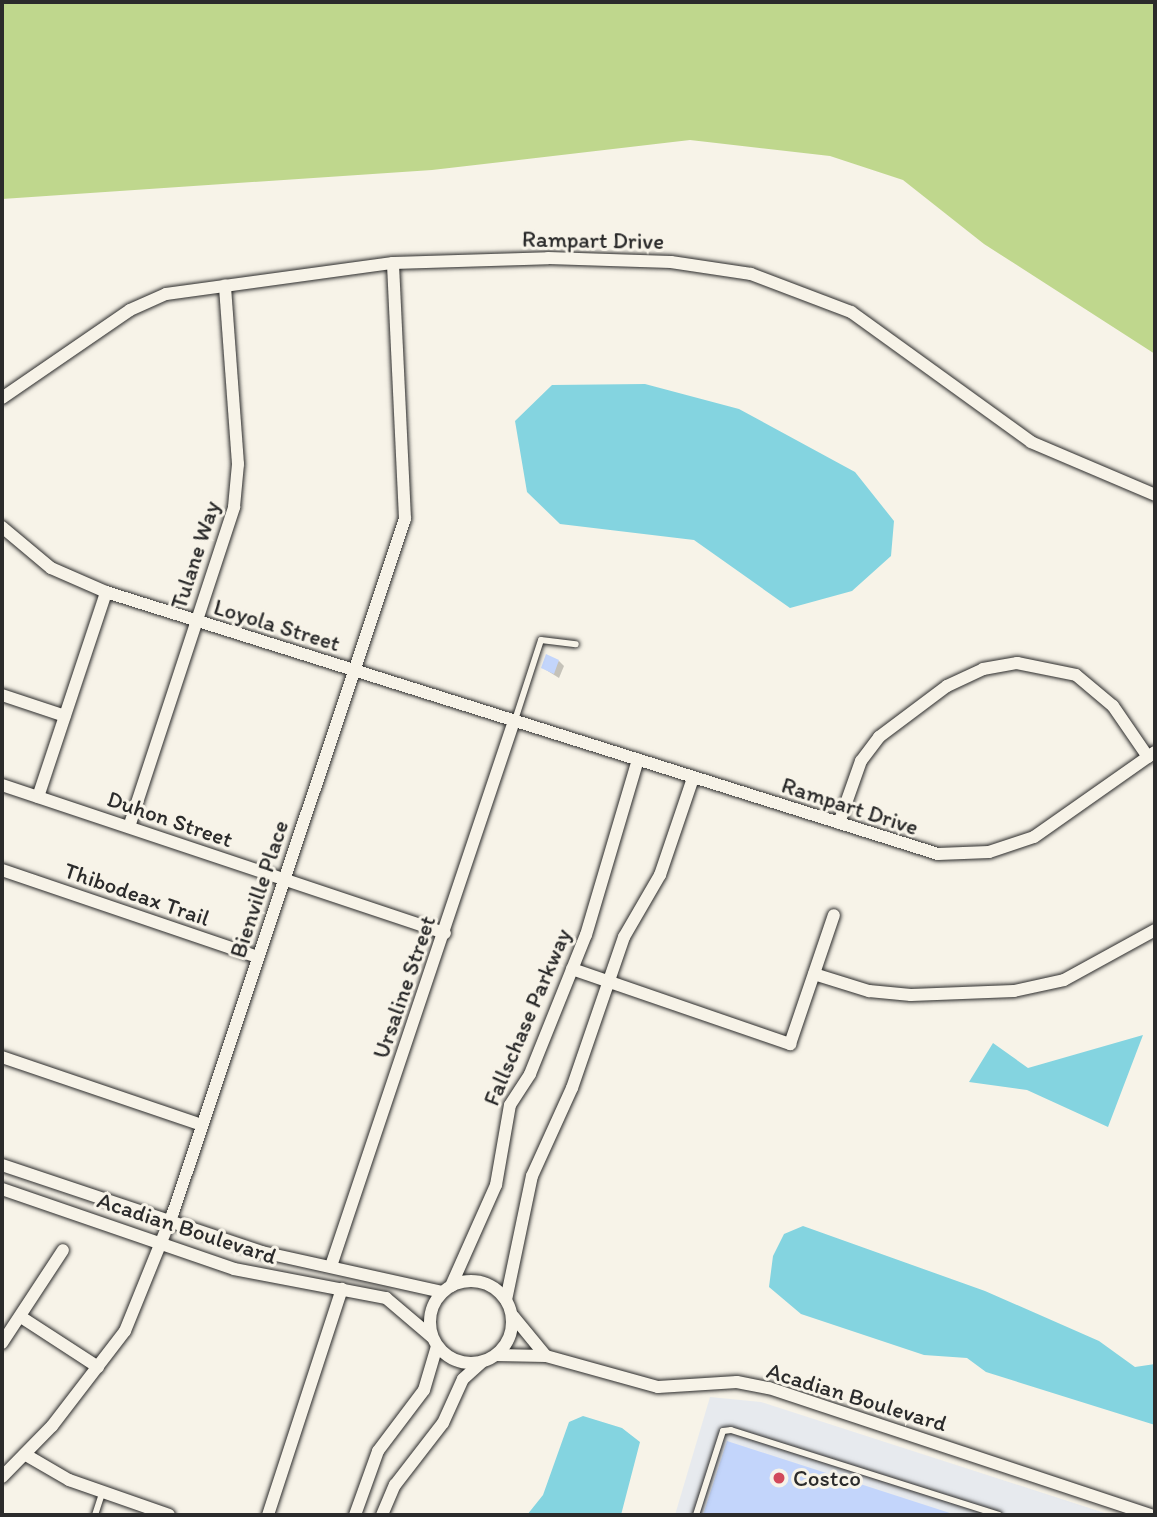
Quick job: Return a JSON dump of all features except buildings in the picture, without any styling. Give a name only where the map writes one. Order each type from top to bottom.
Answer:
[{"type":"street","name":"Rampart Drive","points":[[2,398],[130,310],[166,294],[393,263],[604,258],[751,274],[851,312],[1031,442],[1155,495]]},
{"type":"street","name":"Bienville Place","points":[[2,1477],[26,1455],[125,1331],[169,1221],[354,671],[408,500],[393,263]]},
{"type":"street","name":"Tulane Way","points":[[129,827],[237,488],[225,285]]},
{"type":"street","name":"Loyola Street","points":[[2,527],[51,568],[106,592],[514,721]]},
{"type":"street","points":[[38,797],[106,592]]},
{"type":"street","points":[[839,823],[861,761],[879,737],[947,685],[983,669],[1017,663],[1076,675],[1113,706],[1152,754]]},
{"type":"street","points":[[2,695],[65,716]]},
{"type":"street","name":"Rampart Drive","points":[[514,721],[938,854],[989,852],[1034,837],[1152,754]]},
{"type":"street","name":"Ursaline Street","points":[[331,1266],[514,721]]},
{"type":"street","name":"Fallschase Parkway","points":[[446,1289],[496,1185],[510,1105],[572,969],[638,760]]},
{"type":"street","points":[[382,1515],[395,1485],[443,1423],[463,1378],[482,1362],[496,1355],[510,1337],[511,1313],[506,1300],[524,1198],[572,1088],[624,937],[660,874],[694,778]]},
{"type":"street","name":"Duhon Street","points":[[2,785],[445,933]]},
{"type":"street","name":"Thibodeax Trail","points":[[2,870],[258,957]]},
{"type":"street","points":[[572,969],[790,1044],[834,915]]},
{"type":"street","points":[[814,974],[869,991],[911,995],[1014,991],[1064,980],[1155,930]]},
{"type":"street","points":[[2,1057],[202,1125]]},
{"type":"street","name":"Acadian Boulevard","points":[[2,1165],[262,1252],[331,1266],[421,1293],[446,1289]]},
{"type":"street","name":"Acadian Boulevard","points":[[2,1189],[161,1241],[234,1269],[386,1298],[435,1341]]},
{"type":"street","points":[[2,1343],[64,1250]]},
{"type":"street","points":[[355,1515],[378,1451],[424,1390],[435,1341],[430,1314],[446,1289],[481,1282],[506,1300]]},
{"type":"street","points":[[268,1515],[342,1289]]},
{"type":"street","name":"Acadian Boulevard","points":[[511,1313],[518,1329],[546,1356]]},
{"type":"street","points":[[21,1317],[98,1367]]},
{"type":"street","points":[[435,1341],[457,1361],[482,1362]]},
{"type":"street","name":"Acadian Boulevard","points":[[496,1355],[546,1356],[636,1384],[769,1388],[1151,1515]]},
{"type":"street","points":[[26,1455],[102,1494],[169,1515]]},
{"type":"lane","points":[[514,721],[541,640],[576,644]]},
{"type":"lane","points":[[696,1515],[723,1431],[731,1430],[999,1515]]},
{"type":"lane","points":[[95,1515],[102,1494]]},
{"type":"shaded area","points":[[710,1397],[761,1402],[1111,1515],[675,1515]]},
{"type":"green space","points":[[2,2],[1155,2],[1155,354],[984,244],[903,180],[830,156],[690,140],[432,170],[2,199]]},
{"type":"water","points":[[645,384],[739,409],[855,472],[894,521],[891,556],[852,591],[790,608],[694,540],[560,524],[527,492],[515,421],[552,385]]},
{"type":"water","points":[[1143,1035],[1108,1127],[1027,1090],[969,1082],[993,1043],[1028,1068]]},
{"type":"water","points":[[803,1226],[985,1291],[1099,1341],[1135,1367],[1155,1364],[1155,1425],[986,1372],[967,1358],[924,1355],[801,1314],[769,1287],[773,1256],[784,1234]]},
{"type":"water","points":[[583,1416],[622,1428],[640,1442],[621,1515],[527,1515],[543,1495],[569,1422]]},
{"type":"place","name":"Costco","points":[[779,1478]]}]
